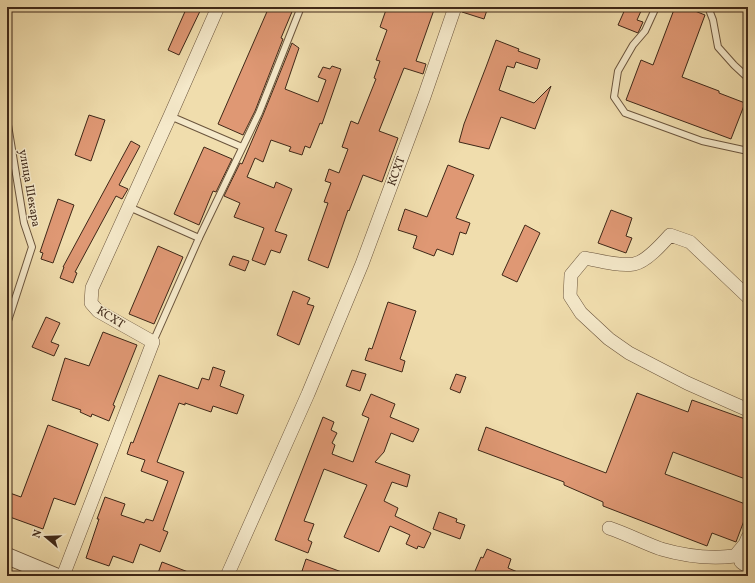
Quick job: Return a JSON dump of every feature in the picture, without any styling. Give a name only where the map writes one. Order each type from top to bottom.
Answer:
[{"type":"street","name":"КСХТ","points":[[153,342],[98,311],[90,303],[92,288],[218,7]]},
{"type":"street","name":"КСХТ","points":[[227,576],[308,394],[362,264],[424,97],[455,7]]},
{"type":"street","points":[[748,298],[690,242],[670,236],[653,253],[635,264],[611,263],[584,258],[571,275],[570,296],[581,313],[609,339],[629,353],[686,383],[748,410]]},
{"type":"street","points":[[63,576],[153,342]]},
{"type":"street","points":[[609,528],[661,548],[694,555],[719,558],[735,556],[746,540]]},
{"type":"street","points":[[746,540],[741,562],[748,567]]},
{"type":"street","points":[[7,556],[55,576]]},
{"type":"lane","points":[[153,342],[199,238],[259,113],[301,7]]},
{"type":"lane","points":[[656,7],[645,31],[632,45],[618,71],[614,97],[625,113],[702,141],[748,151]]},
{"type":"lane","points":[[708,7],[713,20],[718,47],[748,78]]},
{"type":"lane","points":[[170,116],[242,147]]},
{"type":"lane","name":"улица Шекара","points":[[7,124],[24,223],[32,247],[7,324]]},
{"type":"lane","points":[[129,206],[199,238]]},
{"type":"building","points":[[187,7],[202,7],[179,55],[168,50]]},
{"type":"building","points":[[269,7],[294,7],[281,38],[283,39],[255,111],[243,135],[218,124]]},
{"type":"building","points":[[387,7],[435,7],[416,61],[426,64],[423,74],[404,68],[379,131],[398,138],[382,182],[363,175],[349,211],[348,210],[328,268],[308,260],[328,203],[324,202],[331,183],[325,181],[329,169],[339,173],[348,149],[342,147],[351,121],[358,124],[376,79],[374,78],[380,61],[376,60],[387,30],[380,27]]},
{"type":"building","points":[[463,7],[488,7],[484,19],[462,12]]},
{"type":"building","points":[[626,7],[637,7],[636,9],[641,11],[637,20],[643,22],[638,33],[618,25]]},
{"type":"building","points":[[675,7],[685,7],[705,15],[682,77],[745,103],[731,139],[626,100],[641,60],[653,65]]},
{"type":"building","points":[[496,40],[519,49],[518,51],[540,59],[537,69],[516,62],[514,68],[507,66],[499,90],[534,103],[551,86],[535,129],[501,117],[489,149],[459,142],[464,124]]},
{"type":"building","points":[[292,43],[299,48],[285,89],[318,102],[326,80],[318,77],[323,67],[330,69],[332,66],[341,69],[322,124],[320,123],[310,148],[305,146],[302,155],[289,151],[291,147],[271,140],[263,162],[255,158],[247,177],[274,188],[276,182],[292,189],[275,231],[287,235],[280,253],[271,250],[265,265],[252,260],[264,228],[234,217],[240,203],[224,196],[240,163],[242,164]]},
{"type":"building","points":[[89,115],[105,120],[91,161],[75,155]]},
{"type":"building","points":[[131,141],[140,146],[119,185],[128,189],[122,199],[116,196],[75,272],[77,273],[73,283],[60,278],[63,267]]},
{"type":"building","points":[[204,147],[232,159],[216,192],[213,191],[199,225],[174,214]]},
{"type":"building","points":[[448,165],[474,175],[456,218],[470,223],[466,234],[460,232],[453,255],[437,249],[434,256],[413,248],[417,236],[398,230],[405,209],[427,217]]},
{"type":"building","points":[[58,199],[74,205],[53,263],[41,259],[43,253],[40,252]]},
{"type":"building","points":[[611,210],[632,218],[626,236],[632,238],[626,253],[598,243]]},
{"type":"building","points":[[525,225],[540,233],[517,282],[502,275]]},
{"type":"building","points":[[158,246],[183,257],[154,324],[129,314]]},
{"type":"building","points":[[233,256],[249,261],[245,271],[229,265]]},
{"type":"building","points":[[293,291],[310,298],[307,304],[314,306],[299,345],[277,335]]},
{"type":"building","points":[[388,302],[416,311],[400,359],[405,361],[402,372],[365,360],[369,348],[372,349]]},
{"type":"building","points":[[46,317],[60,323],[51,342],[59,345],[54,356],[32,347]]},
{"type":"building","points":[[103,332],[137,345],[113,405],[115,406],[109,421],[92,414],[91,417],[80,412],[81,410],[52,400],[65,358],[89,366]]},
{"type":"building","points":[[213,367],[225,371],[220,386],[244,395],[237,414],[213,406],[211,412],[185,403],[185,405],[179,403],[157,462],[184,472],[163,530],[168,532],[160,552],[140,544],[133,563],[113,556],[109,566],[86,558],[105,497],[125,504],[121,515],[144,523],[146,519],[153,521],[168,481],[141,471],[145,460],[127,454],[131,442],[133,443],[159,375],[198,389],[202,378],[209,380]]},
{"type":"building","points":[[352,370],[366,374],[360,391],[346,386]]},
{"type":"building","points":[[456,374],[466,377],[460,393],[450,389]]},
{"type":"building","points":[[637,393],[688,412],[692,400],[748,420],[748,480],[673,452],[665,474],[748,505],[748,510],[736,542],[712,533],[707,546],[603,506],[603,502],[564,485],[564,482],[478,450],[486,427],[606,473]]},
{"type":"building","points":[[371,394],[395,404],[390,417],[419,429],[413,442],[391,433],[384,452],[375,462],[410,475],[407,487],[392,482],[384,501],[398,508],[395,516],[431,533],[424,548],[418,546],[417,549],[406,544],[410,535],[390,526],[379,552],[344,537],[367,485],[324,469],[304,521],[314,524],[308,540],[312,542],[308,553],[275,540],[323,417],[334,422],[331,430],[337,433],[332,443],[335,445],[332,454],[353,462],[369,418],[362,415]]},
{"type":"building","points":[[48,425],[98,444],[75,505],[54,498],[43,529],[7,516],[7,492],[21,497]]},
{"type":"building","points":[[439,512],[457,519],[456,522],[465,525],[460,539],[433,529]]},
{"type":"building","points":[[487,549],[511,559],[508,568],[527,576],[473,576],[481,557],[483,558]]},
{"type":"building","points":[[306,559],[350,576],[316,576],[302,571]]},
{"type":"building","points":[[162,562],[196,575],[196,576],[157,576]]}]
